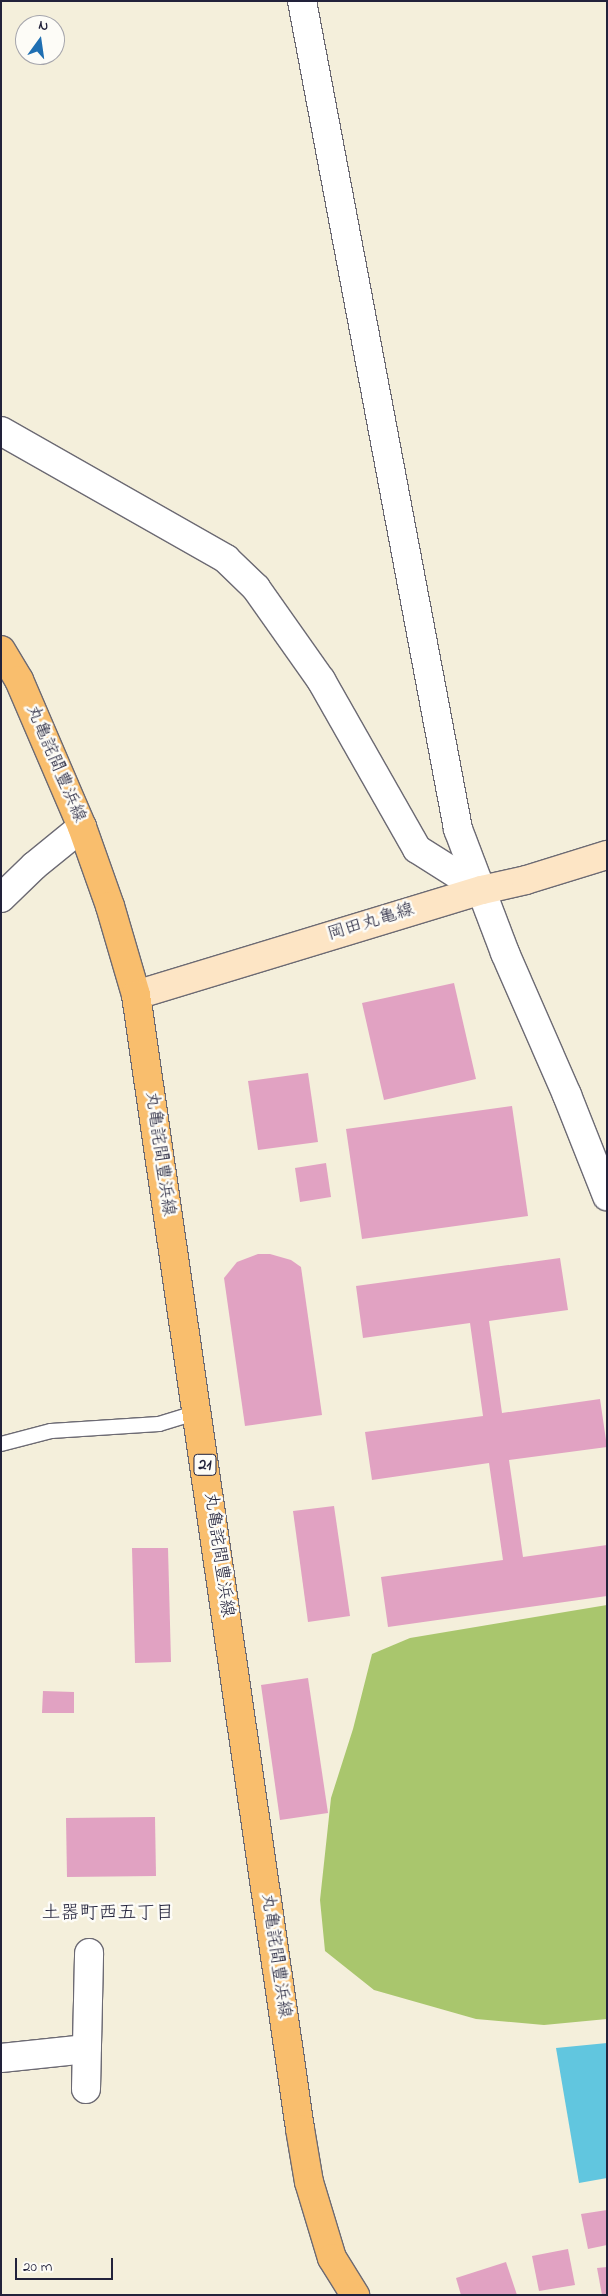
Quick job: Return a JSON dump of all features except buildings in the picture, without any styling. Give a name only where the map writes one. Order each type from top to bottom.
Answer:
[{"type":"main road","name":"丸亀詫間豊浜線","points":[[1,650],[19,680],[82,827],[110,906],[136,995],[198,1412],[300,2129],[309,2182],[332,2258],[355,2295]]},
{"type":"main road","name":"岡田丸亀線","points":[[136,995],[482,890],[526,880],[607,855]]},
{"type":"street","points":[[302,1],[458,829],[607,1196]]},
{"type":"street","points":[[1,431],[226,559],[256,588],[322,680],[417,849],[482,890]]},
{"type":"street","points":[[1,898],[34,866],[82,827]]},
{"type":"street","points":[[86,2089],[90,1953]]},
{"type":"street","points":[[1,2058],[87,2049]]},
{"type":"lane","points":[[1,1444],[51,1431],[159,1424],[198,1412]]},
{"type":"green space","points":[[607,1605],[607,2019],[544,2025],[476,2019],[374,1990],[325,1951],[320,1900],[331,1798],[353,1729],[372,1654],[410,1638]]},
{"type":"water","points":[[607,2043],[607,2178],[579,2183],[556,2048]]},
{"type":"district","name":"土器町西五丁目","points":[[108,1914]]}]
